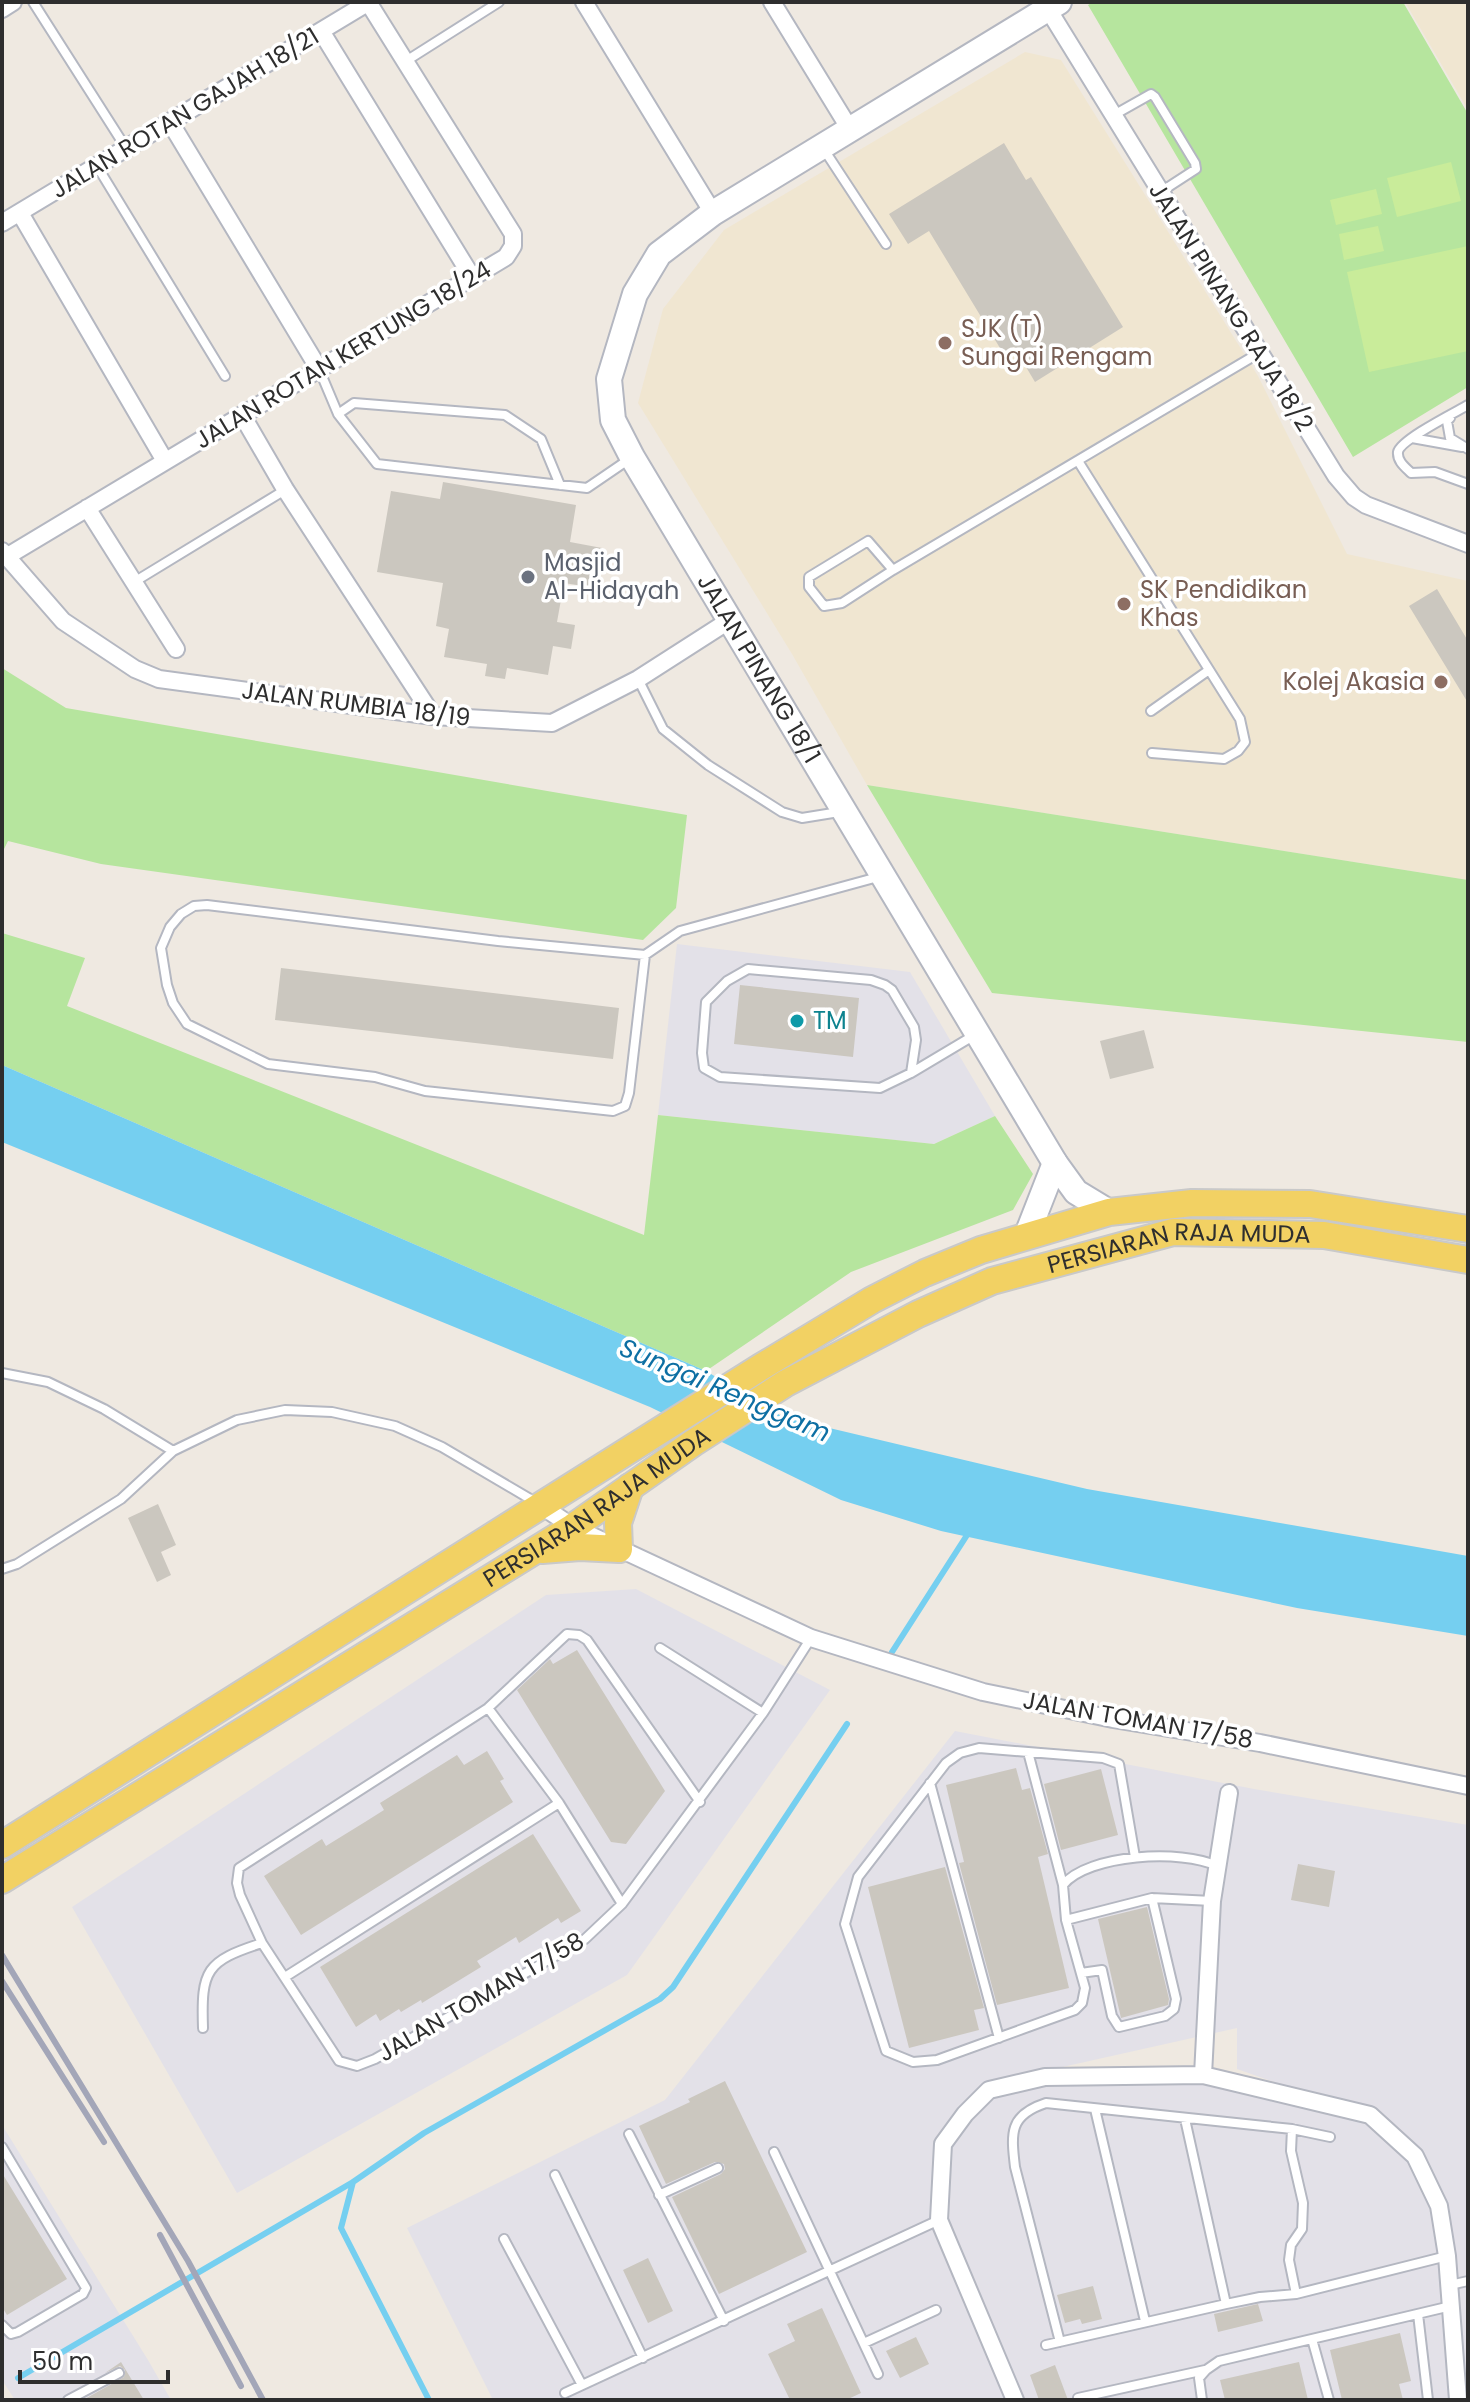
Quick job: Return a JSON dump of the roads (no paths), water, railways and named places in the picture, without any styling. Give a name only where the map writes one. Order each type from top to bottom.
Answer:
[{"type":"main road","name":"PERSIARAN RAJA MUDA","points":[[8,1841],[761,1367],[872,1300],[925,1273],[981,1250],[1109,1212],[1192,1203],[1310,1204],[1468,1229]]},
{"type":"main road","name":"PERSIARAN RAJA MUDA","points":[[2,1880],[573,1527],[786,1383],[918,1314],[992,1281],[1173,1232],[1324,1235],[1468,1260]]},
{"type":"main road","points":[[535,1551],[553,1548],[619,1549],[618,1523],[630,1487]]},
{"type":"street","points":[[2,9],[13,2]]},
{"type":"street","name":"JALAN ROTAN GAJAH 18/21","points":[[2,223],[368,2]]},
{"type":"street","name":"JALAN ROTAN KERTUNG 18/24","points":[[3,556],[506,257],[513,246],[513,234],[368,2]]},
{"type":"street","points":[[584,2],[713,213]]},
{"type":"street","points":[[772,2],[851,131]]},
{"type":"street","name":"JALAN PINANG 18/1","points":[[1053,6],[713,213],[659,254],[635,294],[609,379],[613,420],[632,457],[1055,1163],[1076,1192],[1109,1212]]},
{"type":"street","name":"JALAN PINANG RAJA 18/2","points":[[1053,6],[1112,116],[1336,476],[1354,497],[1366,505],[1468,544]]},
{"type":"street","points":[[321,31],[472,277]]},
{"type":"street","points":[[170,122],[319,369]]},
{"type":"street","points":[[20,213],[165,461]]},
{"type":"street","points":[[242,415],[285,489],[433,716]]},
{"type":"street","points":[[87,508],[176,649]]},
{"type":"street","name":"JALAN RUMBIA 18/19","points":[[3,556],[63,621],[122,662],[159,679],[433,716],[552,723],[638,679],[730,620]]},
{"type":"street","points":[[1026,1237],[1055,1163]]},
{"type":"street","name":"JALAN TOMAN 17/58","points":[[540,1505],[573,1527],[811,1638],[983,1692],[1113,1719],[1260,1743],[1468,1786]]},
{"type":"street","points":[[1203,2075],[1212,1901],[1229,1793]]},
{"type":"street","points":[[1015,2400],[939,2220],[943,2144],[965,2114],[989,2090],[1045,2077],[1203,2075],[1370,2115],[1415,2156],[1439,2206],[1447,2256],[1458,2400]]},
{"type":"lane","points":[[33,2],[126,148]]},
{"type":"lane","points":[[406,61],[499,2]]},
{"type":"lane","points":[[1112,116],[1144,96],[1151,94],[1155,97],[1196,169],[1159,193]]},
{"type":"lane","points":[[823,147],[886,244]]},
{"type":"lane","points":[[97,166],[225,376]]},
{"type":"lane","points":[[893,570],[868,541],[809,577],[809,587],[824,606],[833,606],[1259,353]]},
{"type":"lane","points":[[319,369],[338,414],[377,464],[587,488],[632,457]]},
{"type":"lane","points":[[338,414],[354,403],[505,415],[541,439],[560,485]]},
{"type":"lane","points":[[1468,405],[1411,438],[1401,445],[1398,453],[1401,463],[1411,473],[1435,472],[1468,484]]},
{"type":"lane","points":[[1453,414],[1447,421],[1447,430],[1450,438],[1465,448]]},
{"type":"lane","points":[[1411,438],[1465,448]]},
{"type":"lane","points":[[1078,461],[1240,719],[1245,742],[1238,751],[1224,759],[1152,753]]},
{"type":"lane","points":[[134,582],[285,489]]},
{"type":"lane","points":[[1151,711],[1209,670]]},
{"type":"lane","points":[[638,679],[663,729],[708,765],[782,812],[802,818],[844,811]]},
{"type":"lane","points":[[645,955],[629,1093],[625,1106],[613,1111],[425,1091],[375,1077],[268,1064],[187,1024],[173,1003],[161,948],[170,927],[181,914],[194,906],[207,905],[498,941],[645,955],[680,931],[883,876]]},
{"type":"lane","points":[[911,1073],[916,1040],[914,1027],[892,990],[871,980],[748,969],[727,981],[706,1002],[702,1053],[704,1068],[720,1077],[880,1088],[911,1073],[978,1033]]},
{"type":"lane","points":[[2,1373],[48,1382],[104,1409],[173,1451]]},
{"type":"lane","points":[[2,1569],[17,1564],[121,1499],[173,1451],[237,1420],[285,1410],[332,1412],[395,1426],[442,1447],[540,1505]]},
{"type":"lane","points":[[559,1803],[285,1977],[262,1943],[240,1895],[237,1883],[239,1868],[488,1708],[567,1634],[579,1635],[587,1640],[700,1802]]},
{"type":"lane","name":"JALAN TOMAN 17/58","points":[[285,1977],[339,2061],[357,2066],[375,2059],[585,1939],[622,1904],[700,1802],[811,1638]]},
{"type":"lane","points":[[660,1648],[763,1713]]},
{"type":"lane","points":[[488,1708],[559,1803],[622,1904]]},
{"type":"lane","points":[[1028,1752],[1063,1885],[1066,1920],[1085,1988],[1082,2003],[1075,2010],[937,2060],[913,2062],[886,2051],[845,1924],[858,1877],[946,1763],[960,1753],[979,1748],[1103,1758],[1119,1764],[1135,1857]]},
{"type":"lane","points":[[930,1783],[999,2038]]},
{"type":"lane","points":[[1063,1885],[1072,1874],[1083,1868],[1135,1857],[1179,1856],[1206,1860],[1217,1866]]},
{"type":"lane","points":[[1066,1920],[1152,1898],[1212,1901]]},
{"type":"lane","points":[[1081,1973],[1102,1970],[1112,2016],[1119,2027],[1165,2016],[1174,2009],[1176,1999],[1152,1898]]},
{"type":"lane","points":[[203,2028],[204,1985],[213,1965],[235,1952],[262,1943]]},
{"type":"lane","points":[[1060,2342],[1015,2167],[1012,2139],[1017,2122],[1027,2109],[1046,2103],[1292,2129],[1330,2137]]},
{"type":"lane","points":[[1095,2109],[1145,2321]]},
{"type":"lane","points":[[1185,2119],[1226,2304]]},
{"type":"lane","points":[[1292,2129],[1291,2151],[1303,2203],[1302,2229],[1291,2245],[1289,2260],[1296,2294]]},
{"type":"lane","points":[[629,2134],[724,2321]]},
{"type":"lane","points":[[2,2147],[86,2288],[83,2294],[18,2332],[11,2334],[2,2325]]},
{"type":"lane","points":[[774,2152],[878,2374]]},
{"type":"lane","points":[[659,2195],[718,2168]]},
{"type":"lane","points":[[555,2175],[643,2358]]},
{"type":"lane","points":[[565,2393],[939,2220]]},
{"type":"lane","points":[[504,2239],[582,2385]]},
{"type":"lane","points":[[1046,2345],[1260,2297],[1296,2294],[1447,2256]]},
{"type":"lane","points":[[1449,2285],[1468,2281]]},
{"type":"lane","points":[[1202,2400],[1199,2378],[1219,2361],[1451,2306]]},
{"type":"lane","points":[[864,2343],[936,2310]]},
{"type":"lane","points":[[1418,2314],[1428,2400]]},
{"type":"lane","points":[[1312,2339],[1329,2400]]},
{"type":"lane","points":[[1078,2398],[1206,2370]]},
{"type":"lane","points":[[68,2400],[119,2373]]},
{"type":"water","name":"Sungai Renggam","points":[[2,1065],[706,1371],[783,1417],[1087,1489],[1468,1556],[1468,1636],[1297,1608],[941,1531],[841,1500],[650,1407],[2,1142]]},
{"type":"waterway","points":[[892,1652],[969,1532]]},
{"type":"waterway","points":[[18,2378],[353,2182],[424,2133],[660,1999],[673,1987],[847,1724]]},
{"type":"waterway","points":[[353,2182],[341,2228],[429,2400]]},
{"type":"railway","points":[[2,1955],[188,2261],[263,2400]]},
{"type":"railway","points":[[2,1981],[104,2142]]},
{"type":"railway","points":[[160,2235],[241,2386]]},
{"type":"place","name":"SJK (T) Sungai Rengam","points":[[945,343]]},
{"type":"place","name":"Masjid Al-Hidayah","points":[[528,577]]},
{"type":"place","name":"SK Pendidikan Khas","points":[[1124,604]]},
{"type":"place","name":"Kolej Akasia","points":[[1441,682]]},
{"type":"place","name":"TM","points":[[797,1021]]}]
